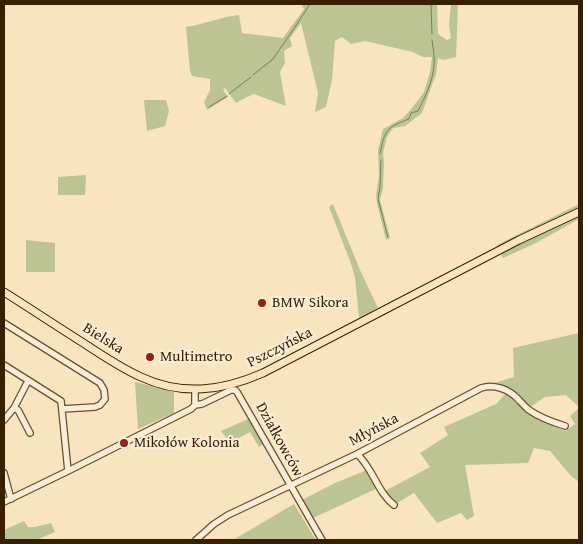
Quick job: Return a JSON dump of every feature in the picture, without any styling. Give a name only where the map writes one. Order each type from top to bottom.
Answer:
[{"type":"main road","name":"Pszczyńska","points":[[195,390],[230,385],[263,373],[579,212]]},
{"type":"main road","name":"Bielska","points":[[4,292],[139,377],[164,386],[195,390]]},
{"type":"street","points":[[4,323],[100,383],[103,387],[105,399],[100,405],[95,407],[62,408]]},
{"type":"street","points":[[4,365],[61,401],[68,471]]},
{"type":"street","points":[[4,420],[14,408],[28,380]]},
{"type":"street","name":"Młyńska","points":[[196,540],[214,524],[228,515],[357,454],[487,386],[508,391],[535,414],[564,426]]},
{"type":"street","points":[[4,502],[193,408],[195,405],[195,390]]},
{"type":"street","name":"Działkowców","points":[[195,405],[202,404],[231,390],[236,391],[322,540]]},
{"type":"street","points":[[14,408],[18,410],[30,433]]},
{"type":"street","points":[[357,454],[368,465],[372,476],[387,499],[394,505]]},
{"type":"street","points":[[4,473],[10,499]]},
{"type":"green space","points":[[303,4],[437,4],[438,34],[447,40],[451,38],[449,25],[451,4],[458,4],[456,57],[443,60],[438,58],[436,74],[422,113],[405,126],[393,128],[387,137],[383,153],[383,188],[380,200],[390,238],[386,240],[376,195],[379,176],[378,150],[383,129],[403,118],[424,92],[432,57],[423,57],[413,52],[365,41],[351,44],[342,37],[335,41],[332,80],[326,107],[315,112],[318,93],[301,23],[290,38],[292,46],[284,51],[285,63],[280,72],[286,106],[254,94],[236,103],[225,88],[223,90],[228,97],[207,110],[204,102],[210,90],[210,79],[192,76],[190,71],[186,27],[239,15],[242,33],[283,38],[304,9]]},
{"type":"green space","points":[[144,100],[166,100],[169,111],[165,126],[147,131]]},
{"type":"green space","points":[[86,175],[85,195],[58,195],[58,177]]},
{"type":"green space","points":[[333,204],[378,308],[359,318],[355,277],[329,207]]},
{"type":"green space","points":[[579,204],[579,219],[536,243],[503,258],[497,245]]},
{"type":"green space","points":[[26,240],[55,243],[55,272],[26,272]]},
{"type":"green space","points":[[579,333],[579,407],[566,395],[545,397],[529,408],[538,420],[565,431],[575,424],[570,416],[579,408],[579,482],[571,476],[550,451],[534,448],[528,463],[465,465],[474,516],[467,520],[461,513],[437,523],[414,493],[397,503],[385,491],[430,467],[420,453],[448,435],[444,427],[496,404],[510,389],[491,384],[514,377],[513,348]]},
{"type":"green space","points":[[135,382],[174,392],[174,413],[138,429]]},
{"type":"green space","points":[[248,419],[264,444],[259,447],[250,432],[230,443],[221,431]]},
{"type":"green space","points":[[367,470],[378,488],[313,518],[302,500],[335,483]]},
{"type":"green space","points":[[294,504],[316,540],[233,540]]},
{"type":"green space","points":[[24,521],[28,527],[51,523],[55,532],[36,540],[4,540],[4,530]]},
{"type":"waterway","points":[[253,75],[273,59],[310,4]]},
{"type":"waterway","points":[[431,4],[432,34]]},
{"type":"waterway","points":[[380,154],[387,131],[409,119],[411,113],[418,111],[433,71],[432,40]]},
{"type":"waterway","points":[[229,94],[251,77]]},
{"type":"waterway","points":[[209,107],[227,96]]},
{"type":"waterway","points":[[381,160],[378,199],[388,237]]},
{"type":"place","name":"BMW Sikora","points":[[262,303]]},
{"type":"place","name":"Multimetro","points":[[150,357]]},
{"type":"place","name":"Mikołów Kolonia","points":[[124,443]]}]
